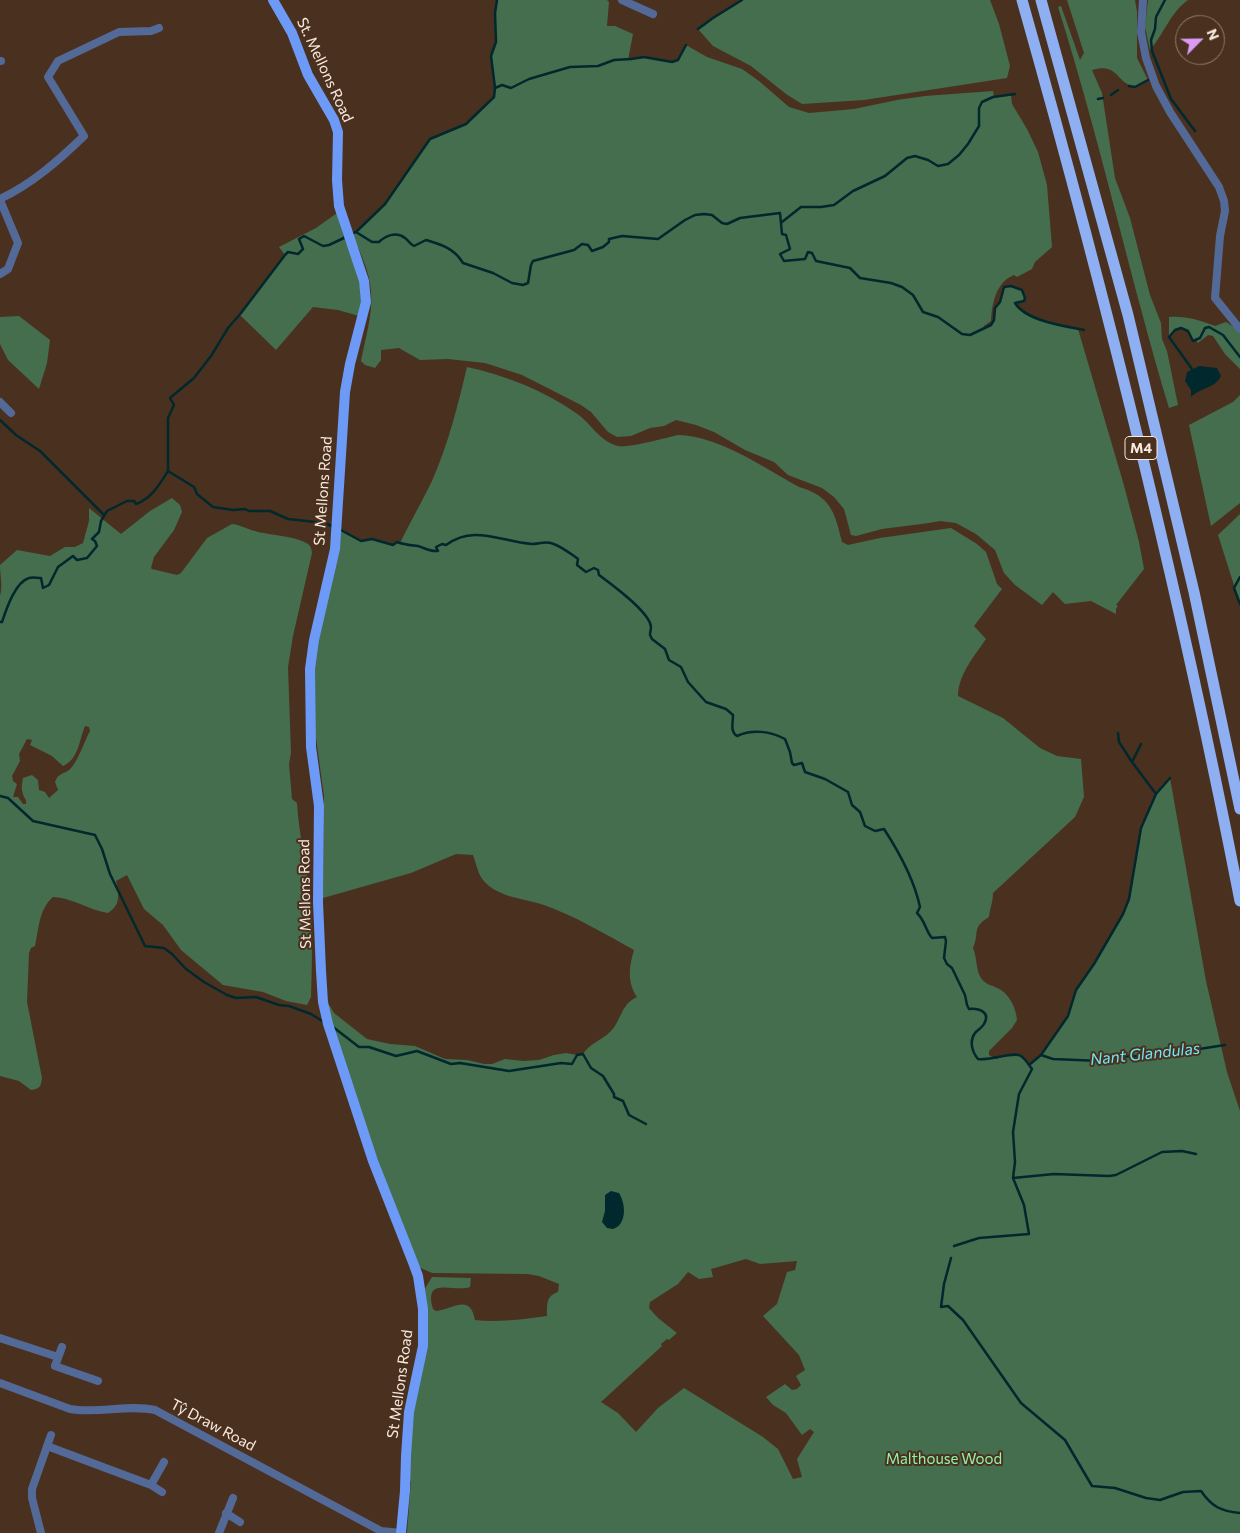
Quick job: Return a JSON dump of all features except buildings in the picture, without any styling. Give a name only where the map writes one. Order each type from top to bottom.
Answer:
[{"type":"highway","name":"M4","points":[[1022,0],[1086,234],[1144,462],[1197,696],[1240,901]]},
{"type":"highway","name":"M4","points":[[1041,0],[1130,325],[1194,592],[1240,808]]},
{"type":"main road","name":"St. Mellons Road","points":[[273,0],[288,26],[308,75],[336,126],[339,148],[337,180],[339,206],[351,243]]},
{"type":"main road","name":"St Mellons Road","points":[[351,243],[364,281],[366,302],[345,392],[336,542],[314,640],[310,669],[311,747],[319,806],[318,902],[323,1002],[328,1024],[373,1161],[418,1276],[423,1309],[423,1346],[409,1412],[406,1492],[401,1533]]},
{"type":"street","points":[[622,0],[653,14]]},
{"type":"street","points":[[1143,0],[1142,32],[1146,58],[1156,86],[1170,112],[1219,187],[1224,201],[1225,211],[1220,236],[1215,298],[1240,329]]},
{"type":"street","points":[[0,274],[8,269],[18,243],[0,200],[56,163],[84,136],[48,77],[53,66],[58,61],[119,32],[151,31],[159,28]]},
{"type":"street","points":[[0,402],[11,413]]},
{"type":"street","points":[[0,1338],[58,1357]]},
{"type":"street","points":[[62,1347],[55,1366],[98,1381]]},
{"type":"street","name":"Tŷ Draw Road","points":[[0,1383],[70,1409],[82,1411],[144,1408],[155,1410],[381,1531],[401,1533]]},
{"type":"street","points":[[41,1533],[32,1498],[32,1489],[51,1435]]},
{"type":"street","points":[[47,1446],[162,1492]]},
{"type":"street","points":[[151,1486],[164,1462]]},
{"type":"street","points":[[219,1533],[233,1498]]},
{"type":"street","points":[[226,1513],[240,1522]]},
{"type":"green space","points":[[497,0],[607,0],[609,2],[607,26],[615,26],[633,34],[628,60],[644,57],[672,62],[678,60],[686,45],[707,57],[742,69],[789,107],[809,113],[854,109],[925,96],[993,91],[994,97],[1011,95],[1012,104],[1038,152],[1047,185],[1052,247],[1035,262],[1032,269],[1017,277],[1014,275],[1003,283],[994,300],[991,321],[983,329],[991,325],[994,320],[995,308],[1000,302],[1004,287],[1011,286],[1022,290],[1025,298],[1024,301],[1016,304],[1021,310],[1044,321],[1078,329],[1123,482],[1144,569],[1116,605],[1118,606],[1116,614],[1091,601],[1065,604],[1053,592],[1042,605],[1015,585],[1004,573],[995,550],[976,534],[956,523],[940,521],[882,529],[856,536],[851,535],[844,509],[834,497],[822,488],[788,475],[774,462],[745,450],[714,432],[696,425],[676,420],[664,426],[650,428],[631,436],[617,437],[608,432],[591,412],[581,405],[522,375],[485,363],[448,359],[420,360],[399,348],[381,350],[381,360],[375,368],[365,365],[361,361],[370,318],[371,292],[367,270],[352,234],[385,204],[430,139],[466,124],[494,97],[495,88],[491,56],[496,42],[495,13]]},
{"type":"green space","points":[[742,0],[990,0],[999,24],[1010,66],[1007,78],[864,100],[802,104],[786,94],[751,66],[713,46],[698,29]]},
{"type":"green space","points":[[1067,0],[1135,0],[1137,12],[1137,58],[1148,80],[1135,87],[1128,85],[1107,69],[1092,70],[1102,93],[1115,178],[1130,218],[1150,295],[1161,323],[1162,339],[1167,351],[1178,405],[1169,408],[1058,7],[1061,6],[1080,60],[1084,53]]},
{"type":"green space","points":[[1148,0],[1188,0],[1176,11],[1150,50],[1145,27]]},
{"type":"green space","points":[[337,213],[344,238],[352,254],[363,298],[359,316],[338,310],[313,307],[276,350],[240,315],[285,255],[279,247],[316,228]]},
{"type":"green space","points":[[19,316],[50,340],[47,363],[39,389],[8,360],[0,344],[0,317]]},
{"type":"green space","points":[[1169,317],[1192,319],[1215,326],[1226,322],[1240,331],[1240,369],[1225,354],[1213,336],[1208,335],[1198,343],[1196,340],[1193,341],[1188,331],[1180,328],[1175,330],[1169,337]]},
{"type":"green space","name":"Malthouse Wood","points":[[467,367],[524,385],[551,397],[581,417],[611,444],[623,446],[638,444],[678,435],[710,441],[741,454],[799,487],[818,495],[830,507],[837,522],[842,542],[848,545],[880,538],[951,528],[977,544],[986,552],[997,584],[1002,589],[974,626],[986,639],[964,673],[958,696],[1003,718],[1040,748],[1057,756],[1081,759],[1084,797],[1075,817],[993,893],[989,917],[978,927],[973,948],[979,975],[985,983],[998,988],[1008,996],[1017,1020],[1012,1028],[989,1051],[989,1055],[996,1059],[1014,1054],[1021,1057],[1029,1065],[1041,1055],[1068,1017],[1076,990],[1094,964],[1123,914],[1129,899],[1141,828],[1156,794],[1170,778],[1206,981],[1227,1072],[1240,1111],[1240,1533],[407,1533],[411,1481],[405,1482],[406,1455],[423,1346],[421,1295],[432,1277],[471,1278],[470,1287],[442,1288],[432,1292],[433,1309],[436,1311],[465,1305],[473,1312],[475,1320],[511,1320],[547,1316],[549,1298],[558,1292],[559,1284],[539,1276],[527,1274],[432,1273],[414,1265],[324,1005],[330,1006],[334,1013],[367,1039],[390,1044],[415,1046],[445,1059],[492,1064],[505,1059],[539,1060],[566,1053],[583,1054],[589,1047],[611,1031],[628,1004],[637,997],[630,980],[634,950],[556,909],[496,891],[481,878],[473,855],[456,854],[411,873],[323,898],[324,796],[315,731],[315,655],[341,530],[361,541],[372,539],[393,545],[397,542],[400,543],[438,467],[452,425]],"holes":[[[746,1259],[760,1264],[797,1261],[795,1270],[787,1272],[777,1304],[763,1316],[799,1355],[805,1370],[796,1376],[801,1385],[797,1389],[792,1390],[785,1384],[766,1397],[773,1405],[786,1413],[802,1435],[810,1429],[814,1432],[797,1459],[802,1477],[793,1479],[778,1449],[763,1437],[684,1388],[658,1408],[636,1432],[618,1413],[601,1402],[662,1346],[661,1344],[677,1333],[649,1308],[650,1302],[678,1284],[688,1272],[699,1279],[713,1277],[711,1269]]]},
{"type":"green space","points":[[1240,395],[1240,503],[1211,526],[1189,425],[1233,402]]},
{"type":"green space","points":[[172,498],[180,505],[182,512],[174,530],[154,557],[151,568],[177,575],[181,573],[207,538],[232,524],[296,539],[308,544],[311,548],[312,553],[288,667],[291,753],[289,764],[292,799],[297,803],[311,912],[311,997],[307,1005],[286,1001],[263,992],[223,985],[181,950],[163,925],[144,909],[127,875],[116,881],[117,903],[108,913],[67,899],[53,897],[42,913],[35,946],[31,948],[29,953],[27,1002],[42,1078],[40,1087],[31,1090],[19,1081],[0,1076],[0,565],[17,550],[50,556],[65,547],[75,547],[83,543],[89,521],[89,508],[121,534],[150,511]],"holes":[[[85,726],[89,727],[90,731],[75,763],[69,770],[60,775],[55,782],[58,790],[49,798],[45,792],[39,790],[38,780],[32,775],[23,778],[22,790],[26,804],[23,804],[18,797],[13,797],[17,784],[13,781],[12,776],[20,761],[19,754],[27,739],[32,740],[30,745],[52,756],[63,766],[72,759],[78,749]]]},
{"type":"green space","points":[[1240,514],[1240,604],[1218,535]]},
{"type":"water","points":[[1199,366],[1217,368],[1221,376],[1212,386],[1191,397],[1191,390],[1185,381],[1187,372]]},
{"type":"water","points":[[611,1191],[619,1193],[624,1208],[621,1223],[613,1229],[607,1228],[602,1222],[605,1211],[605,1195]]},
{"type":"waterway","points":[[356,232],[385,204],[430,139],[466,124],[494,97],[495,88],[491,56],[496,42],[495,13],[497,0]]},
{"type":"waterway","points":[[698,29],[742,0]]},
{"type":"waterway","points":[[1165,0],[1156,17],[1155,29],[1151,40],[1152,51],[1171,99],[1195,131]]},
{"type":"waterway","points":[[495,88],[502,85],[511,88],[529,79],[570,67],[598,66],[614,60],[644,57],[672,62],[678,60],[686,45]]},
{"type":"waterway","points":[[1129,86],[1135,87],[1148,80]]},
{"type":"waterway","points":[[1111,95],[1118,90]]},
{"type":"waterway","points":[[782,222],[801,207],[834,205],[853,191],[885,176],[907,158],[915,156],[928,160],[938,166],[948,164],[968,144],[979,126],[979,108],[982,102],[993,97],[1015,94]]},
{"type":"waterway","points":[[1098,99],[1103,98]]},
{"type":"waterway","points":[[351,234],[356,232],[372,242],[379,242],[387,236],[398,235],[414,246],[426,240],[452,250],[463,263],[493,273],[512,283],[523,285],[528,283],[533,261],[574,250],[582,244],[588,245],[592,251],[603,247],[609,242],[609,239],[622,236],[658,239],[695,215],[712,215],[722,223],[727,224],[740,218],[780,213],[782,234],[786,235],[790,249],[780,254],[784,261],[805,259],[808,252],[812,253],[816,261],[850,268],[860,278],[891,283],[902,287],[913,295],[923,312],[938,317],[962,334],[970,335],[991,325],[994,320],[995,308],[1000,302],[1004,287],[1011,286],[1022,290],[1025,298],[1024,301],[1015,303],[1028,314],[1046,322],[1084,330]]},
{"type":"waterway","points":[[168,471],[168,418],[174,405],[170,398],[194,378],[211,356],[228,328],[285,255],[288,252],[298,254],[303,249],[299,239],[304,236],[323,246],[346,237]]},
{"type":"waterway","points":[[1192,369],[1169,337],[1175,330],[1181,328],[1188,331],[1193,341],[1200,338],[1205,328],[1209,327],[1223,335],[1240,357]]},
{"type":"waterway","points":[[0,420],[16,435],[40,451],[104,515]]},
{"type":"waterway","name":"Nant Glandulas","points":[[0,622],[2,622],[19,585],[30,578],[41,578],[43,588],[49,585],[58,567],[73,556],[77,560],[87,558],[97,546],[92,539],[99,532],[101,521],[107,511],[127,501],[134,501],[136,504],[142,501],[155,490],[168,471],[194,487],[197,494],[213,507],[233,510],[270,511],[288,519],[325,523],[334,527]]},
{"type":"waterway","name":"Nant Glandulas","points":[[339,529],[361,541],[372,539],[393,545],[397,542],[435,551],[438,551],[436,547],[442,544],[446,545],[456,539],[477,535],[521,543],[549,542],[578,559],[577,565],[586,572],[594,568],[598,570],[599,575],[629,599],[644,614],[651,627],[650,635],[652,639],[665,649],[669,660],[681,667],[688,682],[706,702],[726,709],[733,715],[732,727],[733,732],[737,736],[749,732],[761,732],[785,739],[794,765],[802,763],[805,772],[825,779],[848,792],[852,805],[860,812],[865,826],[875,831],[884,829],[900,856],[914,886],[920,907],[917,913],[932,938],[945,937],[944,958],[952,968],[965,995],[969,1009],[980,1010],[986,1016],[984,1024],[972,1039],[973,1050],[978,1059],[1018,1055],[1029,1065],[1041,1055],[1068,1016],[1076,990],[1094,964],[1123,914],[1129,899],[1141,828],[1156,794],[1170,778]]},
{"type":"waterway","points":[[1240,577],[1234,588],[1240,604]]},
{"type":"waterway","points":[[1118,733],[1119,742],[1132,762]]},
{"type":"waterway","points":[[1141,744],[1132,762],[1156,794]]},
{"type":"waterway","points":[[0,796],[8,798],[33,821],[95,835],[102,849],[110,874],[145,946],[164,948],[186,969],[227,995],[236,998],[256,997],[279,1005],[289,1006],[311,1014],[324,1022]]},
{"type":"waterway","points":[[333,1027],[359,1047],[369,1047],[396,1056],[417,1051],[451,1064],[460,1063],[509,1071],[561,1063],[572,1064],[577,1055],[583,1054],[591,1068],[603,1076],[614,1097],[623,1101],[629,1115],[646,1124]]},
{"type":"waterway","name":"Nant Glandulas","points":[[1041,1055],[1053,1059],[1101,1061],[1113,1057],[1160,1055],[1225,1045]]},
{"type":"waterway","points":[[954,1246],[979,1238],[1029,1234],[1024,1205],[1013,1178],[1015,1162],[1013,1132],[1019,1094],[1032,1069],[1029,1065]]},
{"type":"waterway","points":[[1013,1178],[1054,1174],[1109,1176],[1116,1175],[1162,1152],[1182,1151],[1196,1154]]},
{"type":"waterway","points":[[951,1258],[944,1284],[941,1307],[948,1306],[963,1320],[1021,1403],[1065,1440],[1092,1486],[1115,1488],[1146,1498],[1160,1500],[1183,1492],[1201,1491],[1209,1501],[1218,1507],[1240,1513]]}]
